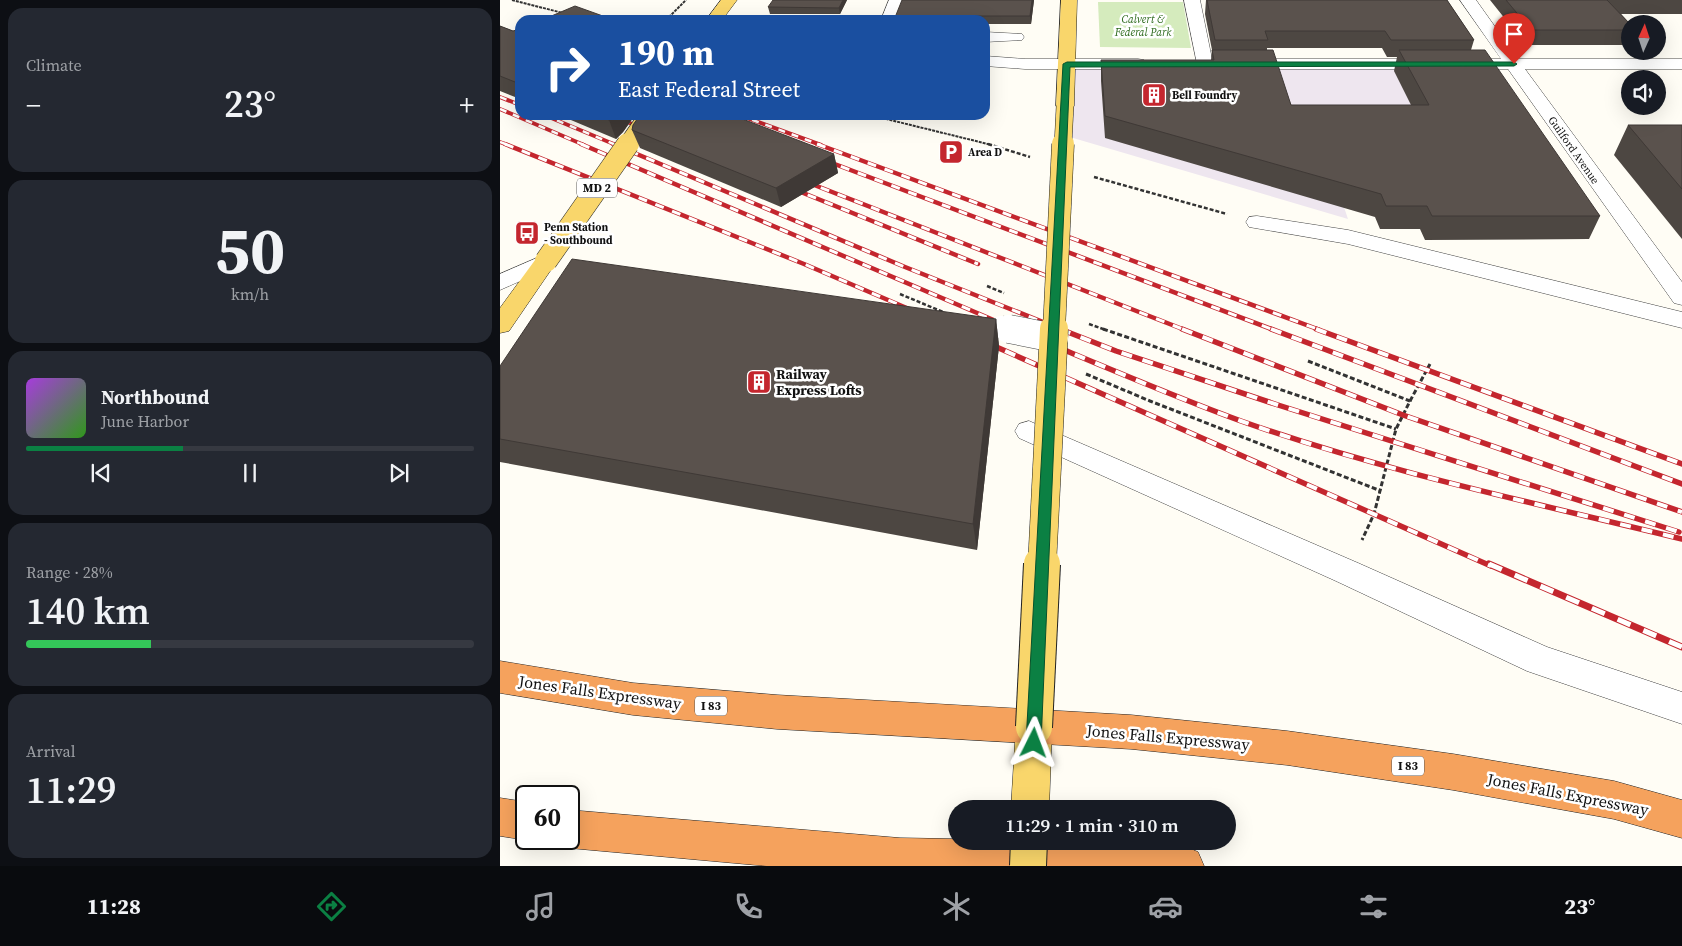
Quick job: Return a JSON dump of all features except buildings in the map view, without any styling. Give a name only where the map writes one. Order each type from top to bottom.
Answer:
[{"type":"highway","name":"Jones Falls Expressway","points":[[500,677],[633,700],[729,708],[1131,732],[1287,748],[1453,772],[1614,800],[1682,819]]},
{"type":"highway","points":[[500,817],[515,819]]},
{"type":"highway","points":[[580,830],[900,858],[1139,863],[1184,866]]},
{"type":"main road","points":[[718,15],[729,0]]},
{"type":"main road","points":[[1030,800],[1069,0]]},
{"type":"main road","name":"MD 2","points":[[500,326],[644,120]]},
{"type":"main road","points":[[1028,866],[1029,850]]},
{"type":"street","points":[[891,15],[897,0]]},
{"type":"street","points":[[1192,0],[1205,64]]},
{"type":"street","name":"Guilford Avenue","points":[[1468,0],[1595,180],[1682,298]]},
{"type":"street","points":[[990,37],[1016,37]]},
{"type":"street","points":[[990,61],[1067,64],[1155,64]]},
{"type":"street","points":[[1185,64],[1682,64]]},
{"type":"street","points":[[1257,222],[1348,237],[1682,320]]},
{"type":"street","points":[[500,283],[546,260]]},
{"type":"street","points":[[1001,327],[1054,338]]},
{"type":"street","points":[[1030,431],[1539,660],[1682,708]]},
{"type":"path","points":[[512,0],[569,15]]},
{"type":"path","points":[[671,15],[686,1]]},
{"type":"path","points":[[987,286],[1013,296]]},
{"type":"path","points":[[900,294],[944,313]]},
{"type":"path","points":[[1083,322],[1396,429]]},
{"type":"path","points":[[1308,361],[1410,402]]},
{"type":"path","points":[[1347,572],[1374,514],[1396,429],[1430,364]]},
{"type":"path","points":[[1078,371],[1380,491]]},
{"type":"shaded area","points":[[1395,64],[1426,127],[1316,123],[1348,219],[1063,135],[1065,65]]},
{"type":"green space","name":"Calvert & Federal Park","points":[[1098,2],[1183,2],[1191,48],[1100,47]]},
{"type":"railway","points":[[500,97],[515,103]]},
{"type":"railway","points":[[500,109],[515,115]]},
{"type":"railway","points":[[526,120],[584,145]]},
{"type":"railway","points":[[556,120],[616,145]]},
{"type":"railway","points":[[622,120],[647,130]]},
{"type":"railway","points":[[753,120],[821,145]]},
{"type":"railway","points":[[500,142],[508,145]]},
{"type":"railway","points":[[505,144],[804,264],[916,312]]},
{"type":"railway","points":[[581,144],[1017,330]]},
{"type":"railway","points":[[613,144],[905,267],[1063,330]]},
{"type":"railway","points":[[817,144],[1320,330]]},
{"type":"railway","points":[[824,160],[1274,330]]},
{"type":"railway","points":[[804,181],[1185,330]]},
{"type":"railway","points":[[791,188],[978,264]]},
{"type":"railway","points":[[1014,329],[1184,399],[1295,439],[1460,486],[1682,539]]},
{"type":"railway","points":[[1060,329],[1116,351],[1278,405],[1679,532]]},
{"type":"railway","points":[[1182,329],[1403,415],[1682,512]]},
{"type":"railway","points":[[1271,329],[1682,484]]},
{"type":"railway","points":[[1316,329],[1682,464]]},
{"type":"railway","points":[[985,342],[1491,566]]},
{"type":"railway","points":[[1489,564],[1682,647]]},
{"type":"place","name":"Bell Foundry","points":[[1154,95]]},
{"type":"place","name":"Area D","points":[[951,152]]},
{"type":"place","name":"Penn Station - Southbound","points":[[527,233]]},
{"type":"place","name":"Railway Express Lofts","points":[[759,382]]},
{"type":"route","points":[[1034,743],[1067,64],[1514,64]]}]
